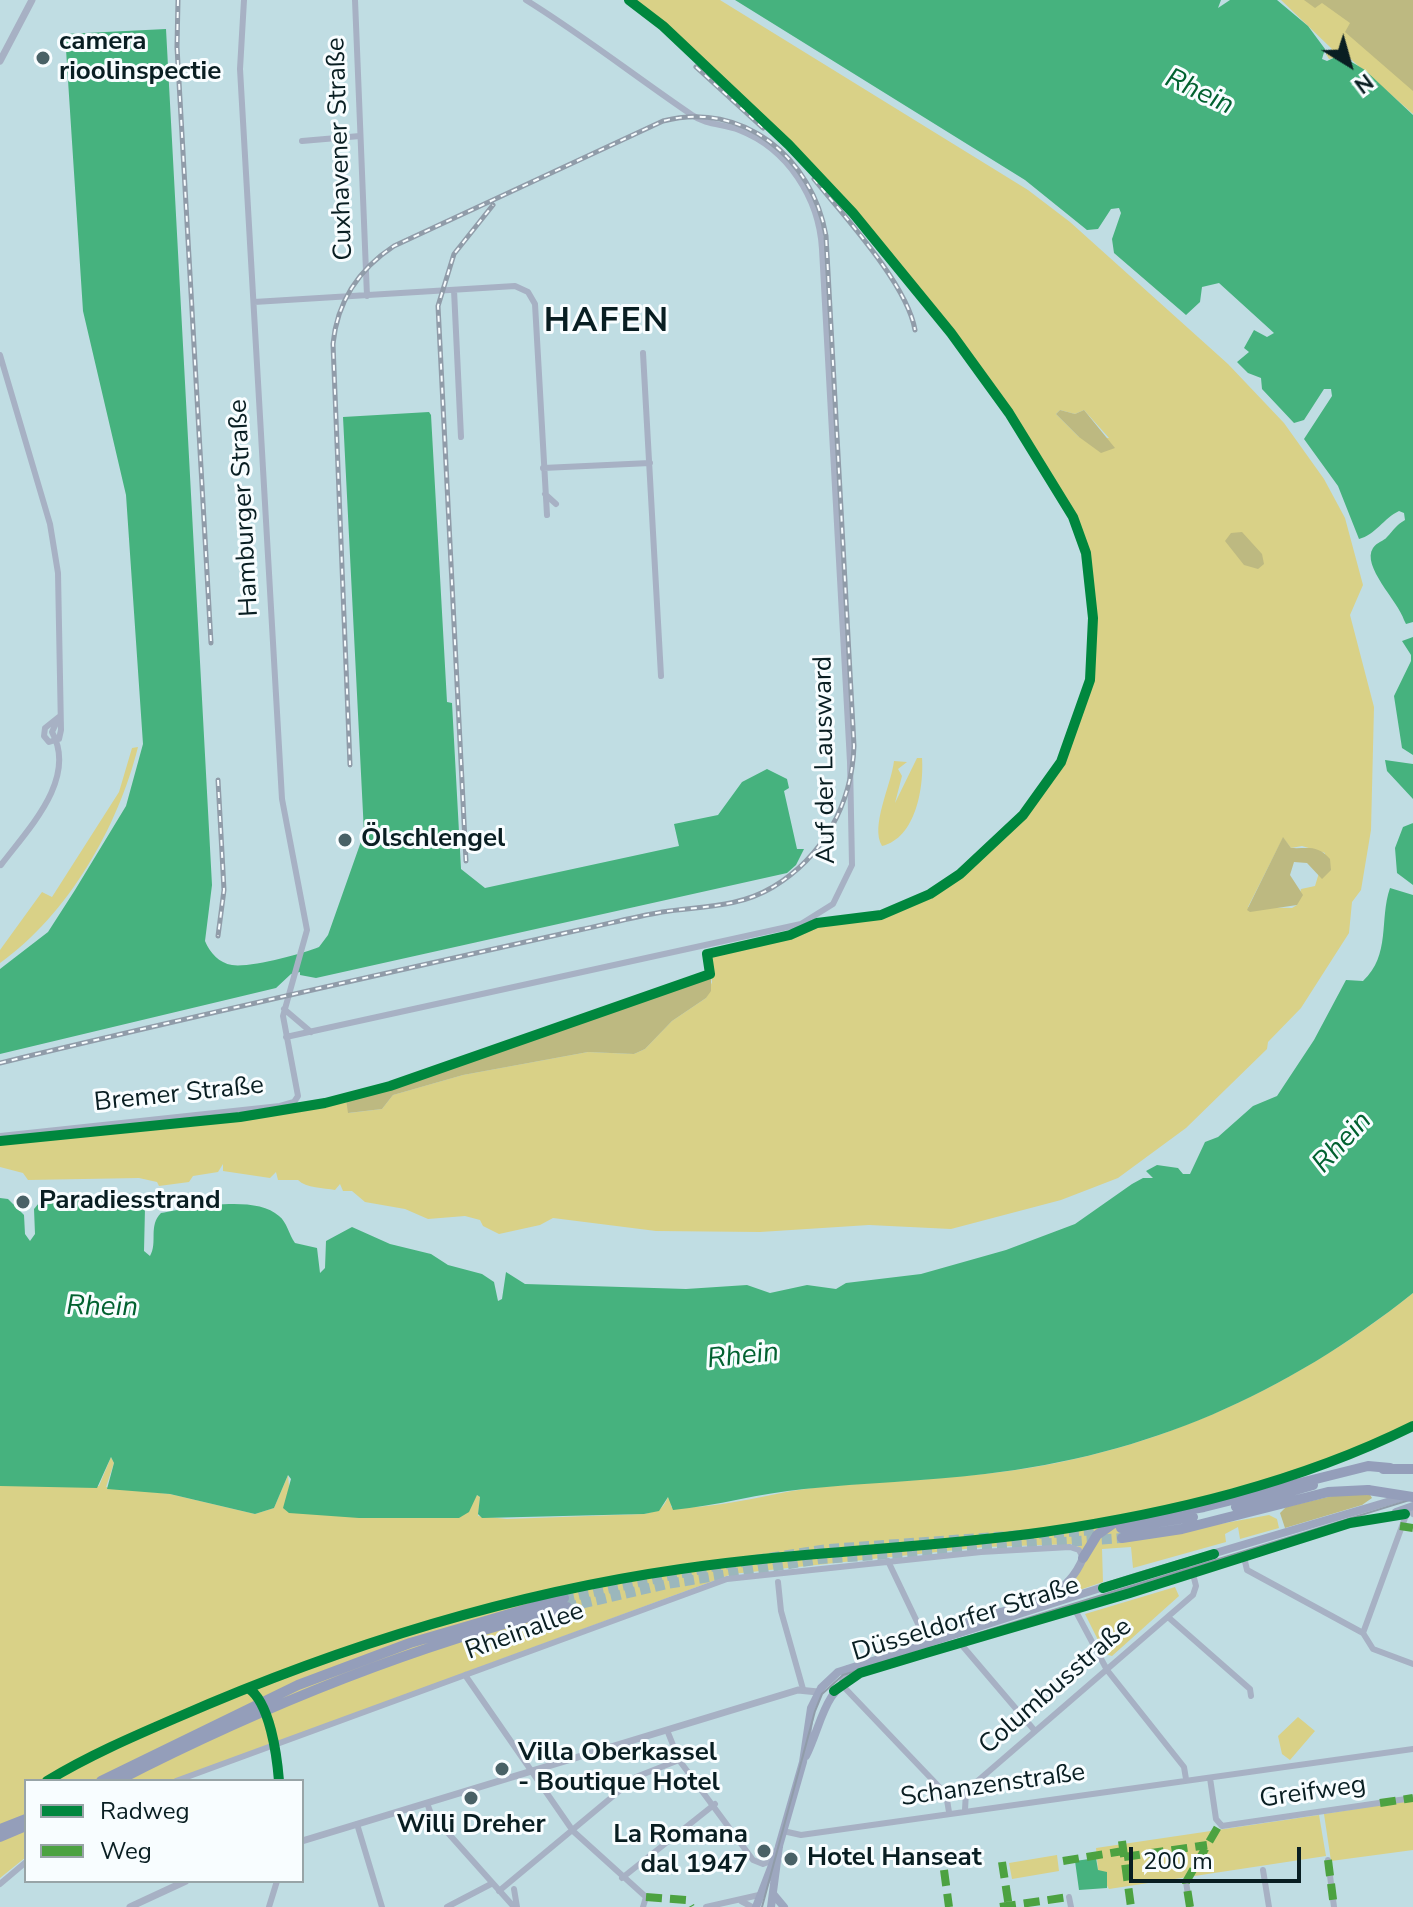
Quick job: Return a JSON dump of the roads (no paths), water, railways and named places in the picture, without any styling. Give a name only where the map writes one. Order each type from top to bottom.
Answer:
[{"type":"highway","points":[[1083,1558],[1097,1535],[1126,1519],[1184,1512],[1368,1466],[1413,1469]]},
{"type":"highway","points":[[1394,1468],[1347,1475],[1122,1533],[1208,1523],[1328,1492],[1368,1490],[1409,1508]]},
{"type":"highway","points":[[105,1779],[238,1711],[332,1671],[439,1633],[566,1603],[358,1672],[258,1713],[121,1779]]},
{"type":"highway","points":[[0,1829],[24,1820]]},
{"type":"highway","points":[[0,1837],[24,1827]]},
{"type":"main road","name":"Düsseldorfer Straße","points":[[841,1684],[860,1673],[932,1645],[1180,1563],[1409,1508]]},
{"type":"main road","points":[[1376,1518],[1409,1508]]},
{"type":"main road","points":[[1376,1518],[1409,1508]]},
{"type":"main road","name":"Düsseldorfer Straße","points":[[818,1692],[828,1678],[848,1667],[932,1645],[960,1643],[1376,1518]]},
{"type":"main road","points":[[1233,1549],[1244,1557]]},
{"type":"main road","name":"Düsseldorfer Straße","points":[[932,1645],[969,1621],[1054,1595],[1070,1583],[1083,1558]]},
{"type":"main road","points":[[771,1907],[779,1846],[803,1762],[833,1692],[841,1684]]},
{"type":"main road","points":[[818,1692],[833,1692]]},
{"type":"main road","points":[[818,1692],[823,1701],[818,1726]]},
{"type":"main road","points":[[803,1762],[811,1708],[818,1692]]},
{"type":"main road","points":[[754,1907],[779,1846]]},
{"type":"main road","points":[[774,1895],[784,1907]]},
{"type":"street","points":[[0,61],[2,50],[32,0]]},
{"type":"street","name":"Hamburger Straße","points":[[244,0],[239,41],[282,799],[306,923],[304,948],[284,1009],[286,1037]]},
{"type":"street","name":"Cuxhavener Straße","points":[[355,0],[367,296]]},
{"type":"street","name":"Auf der Lausward","points":[[286,1037],[801,924],[821,915],[839,896],[852,865],[850,766],[821,238],[803,185],[771,148],[741,130],[695,117],[592,42],[526,0]]},
{"type":"street","points":[[302,141],[360,136]]},
{"type":"street","points":[[254,302],[515,286],[532,297],[547,515]]},
{"type":"street","points":[[454,290],[461,437]]},
{"type":"street","points":[[643,353],[661,676]]},
{"type":"street","points":[[0,355],[50,524],[58,573],[60,716],[52,732],[57,741],[59,761],[50,798],[1,865]]},
{"type":"street","points":[[543,468],[650,463]]},
{"type":"street","points":[[545,494],[556,504]]},
{"type":"street","points":[[284,1009],[311,1032]]},
{"type":"street","name":"Bremer Straße","points":[[0,1136],[214,1115],[291,1103],[298,1092],[286,1037]]},
{"type":"street","points":[[1363,1633],[1409,1508]]},
{"type":"street","name":"Rheinallee","points":[[181,1779],[727,1579],[888,1561],[1070,1547],[1079,1550],[1083,1558]]},
{"type":"street","points":[[1244,1557],[1247,1570],[1363,1633],[1373,1649],[1413,1664]]},
{"type":"street","points":[[888,1561],[932,1645]]},
{"type":"street","points":[[1180,1563],[1193,1574]]},
{"type":"street","name":"Columbusstraße","points":[[965,1810],[966,1791],[1193,1595],[1193,1574]]},
{"type":"street","points":[[778,1582],[781,1611],[803,1689]]},
{"type":"street","points":[[1074,1608],[1107,1670],[1184,1767],[1186,1779]]},
{"type":"street","points":[[1168,1617],[1250,1689],[1251,1696]]},
{"type":"street","points":[[960,1643],[1035,1731]]},
{"type":"street","points":[[848,1667],[841,1684],[946,1794],[949,1812]]},
{"type":"street","points":[[465,1675],[573,1831],[646,1897],[643,1907]]},
{"type":"street","points":[[304,1840],[803,1689],[818,1692]]},
{"type":"street","points":[[667,1730],[679,1760],[715,1804],[753,1860],[763,1864],[771,1861]]},
{"type":"street","points":[[276,1744],[279,1779]]},
{"type":"street","points":[[667,1764],[671,1746]]},
{"type":"street","name":"Schanzenstraße","points":[[783,1831],[801,1835],[1413,1749]]},
{"type":"street","points":[[499,1891],[644,1772],[679,1760]]},
{"type":"street","name":"Greifweg","points":[[1210,1778],[1219,1825],[1413,1798]]},
{"type":"street","points":[[427,1803],[431,1814],[515,1907]]},
{"type":"street","points":[[622,1878],[715,1804]]},
{"type":"street","points":[[357,1824],[382,1907]]},
{"type":"street","points":[[1328,1860],[1334,1907]]},
{"type":"street","points":[[0,1884],[24,1864]]},
{"type":"street","points":[[1263,1870],[1269,1907]]},
{"type":"street","points":[[1186,1882],[1190,1907]]},
{"type":"street","points":[[130,1907],[180,1883]]},
{"type":"street","points":[[269,1907],[276,1883]]},
{"type":"street","points":[[447,1907],[491,1884]]},
{"type":"street","points":[[514,1889],[515,1907]]},
{"type":"street","points":[[706,1907],[759,1895]]},
{"type":"street","points":[[1069,1897],[1071,1907]]},
{"type":"street","points":[[741,1901],[754,1907]]},
{"type":"water","name":"Rhein","points":[[735,0],[1221,0],[1218,8],[1230,0],[1277,0],[1308,26],[1325,49],[1322,59],[1327,61],[1340,55],[1365,70],[1413,115],[1413,622],[1406,624],[1376,574],[1371,555],[1373,548],[1405,520],[1404,513],[1399,511],[1359,539],[1338,486],[1304,439],[1332,396],[1331,389],[1324,389],[1304,420],[1294,423],[1262,389],[1261,378],[1248,373],[1237,362],[1249,352],[1244,348],[1254,330],[1267,337],[1274,333],[1219,283],[1202,287],[1200,302],[1186,315],[1114,253],[1112,239],[1121,213],[1119,208],[1111,209],[1098,229],[1087,230],[1025,180]]},
{"type":"water","points":[[166,29],[212,885],[205,941],[210,950],[223,962],[240,965],[276,960],[319,947],[328,935],[364,833],[343,417],[429,412],[431,415],[447,702],[452,703],[461,869],[485,888],[679,846],[674,824],[718,815],[742,782],[767,769],[787,779],[789,788],[784,791],[797,849],[804,849],[796,865],[787,873],[316,978],[300,975],[300,972],[291,974],[276,988],[0,1054],[0,969],[48,932],[75,890],[126,806],[143,744],[126,495],[83,311],[65,34]]},
{"type":"water","points":[[1413,637],[1413,755],[1402,748],[1394,696],[1411,661],[1411,655],[1402,641]]},
{"type":"water","points":[[1385,760],[1413,764],[1413,799],[1387,771]]},
{"type":"water","points":[[1413,823],[1413,885],[1397,873],[1395,848],[1403,827]]},
{"type":"water","name":"Rhein","points":[[1390,888],[1413,895],[1413,1293],[1315,1362],[1212,1415],[1103,1452],[1045,1465],[985,1474],[788,1491],[673,1510],[668,1497],[659,1511],[644,1514],[482,1518],[478,1514],[480,1497],[477,1495],[469,1512],[459,1518],[359,1518],[289,1513],[283,1508],[291,1479],[288,1475],[274,1508],[255,1514],[170,1494],[107,1489],[114,1463],[111,1457],[97,1488],[0,1486],[0,1198],[8,1199],[24,1215],[25,1234],[30,1241],[35,1234],[34,1209],[39,1203],[93,1196],[133,1203],[145,1208],[144,1251],[150,1256],[155,1223],[161,1213],[222,1204],[255,1206],[279,1216],[295,1243],[317,1248],[320,1273],[325,1268],[326,1241],[352,1227],[390,1244],[431,1254],[448,1265],[482,1274],[494,1282],[498,1301],[502,1299],[506,1272],[525,1284],[686,1289],[747,1285],[770,1293],[807,1285],[836,1289],[846,1283],[921,1274],[1006,1250],[1075,1224],[1132,1184],[1143,1178],[1153,1178],[1146,1171],[1157,1165],[1178,1168],[1183,1174],[1190,1174],[1205,1142],[1218,1137],[1253,1106],[1277,1096],[1314,1040],[1346,980],[1363,981],[1372,971],[1381,949]]},
{"type":"water","points":[[1096,1858],[1098,1870],[1107,1872],[1107,1888],[1079,1890],[1075,1861]]},
{"type":"tunnel","points":[[564,1598],[715,1566],[828,1549],[1107,1529]]},
{"type":"tunnel","points":[[567,1607],[667,1584],[820,1559],[1122,1538]]},
{"type":"tram line","points":[[762,1907],[815,1711],[822,1694],[843,1675],[1413,1499]]},
{"type":"railway","points":[[178,0],[177,47],[211,643]]},
{"type":"railway","points":[[696,67],[763,128]]},
{"type":"railway","points":[[0,1063],[631,918],[733,903],[760,894],[791,875],[820,844],[832,827],[848,788],[854,746],[826,236],[819,208],[806,182],[790,160],[769,141],[746,128],[720,119],[692,117],[663,121],[394,246],[360,276],[339,314],[333,344],[350,765]]},
{"type":"railway","points":[[814,179],[887,272],[910,312],[915,330]]},
{"type":"railway","points":[[466,861],[438,306],[454,254],[493,205]]},
{"type":"railway","points":[[218,780],[224,890],[218,936]]},
{"type":"place","name":"camera rioolinspectie","points":[[43,58]]},
{"type":"place","name":"Ölschlengel","points":[[345,840]]},
{"type":"place","name":"Paradiesstrand","points":[[23,1202]]},
{"type":"place","name":"Villa Oberkassel - Boutique Hotel","points":[[502,1769]]},
{"type":"place","name":"Willi Dreher","points":[[471,1798]]},
{"type":"place","name":"La Romana dal 1947","points":[[764,1851]]},
{"type":"place","name":"Hotel Hanseat","points":[[791,1859]]},
{"type":"district","name":"HAFEN","points":[[607,323]]}]
